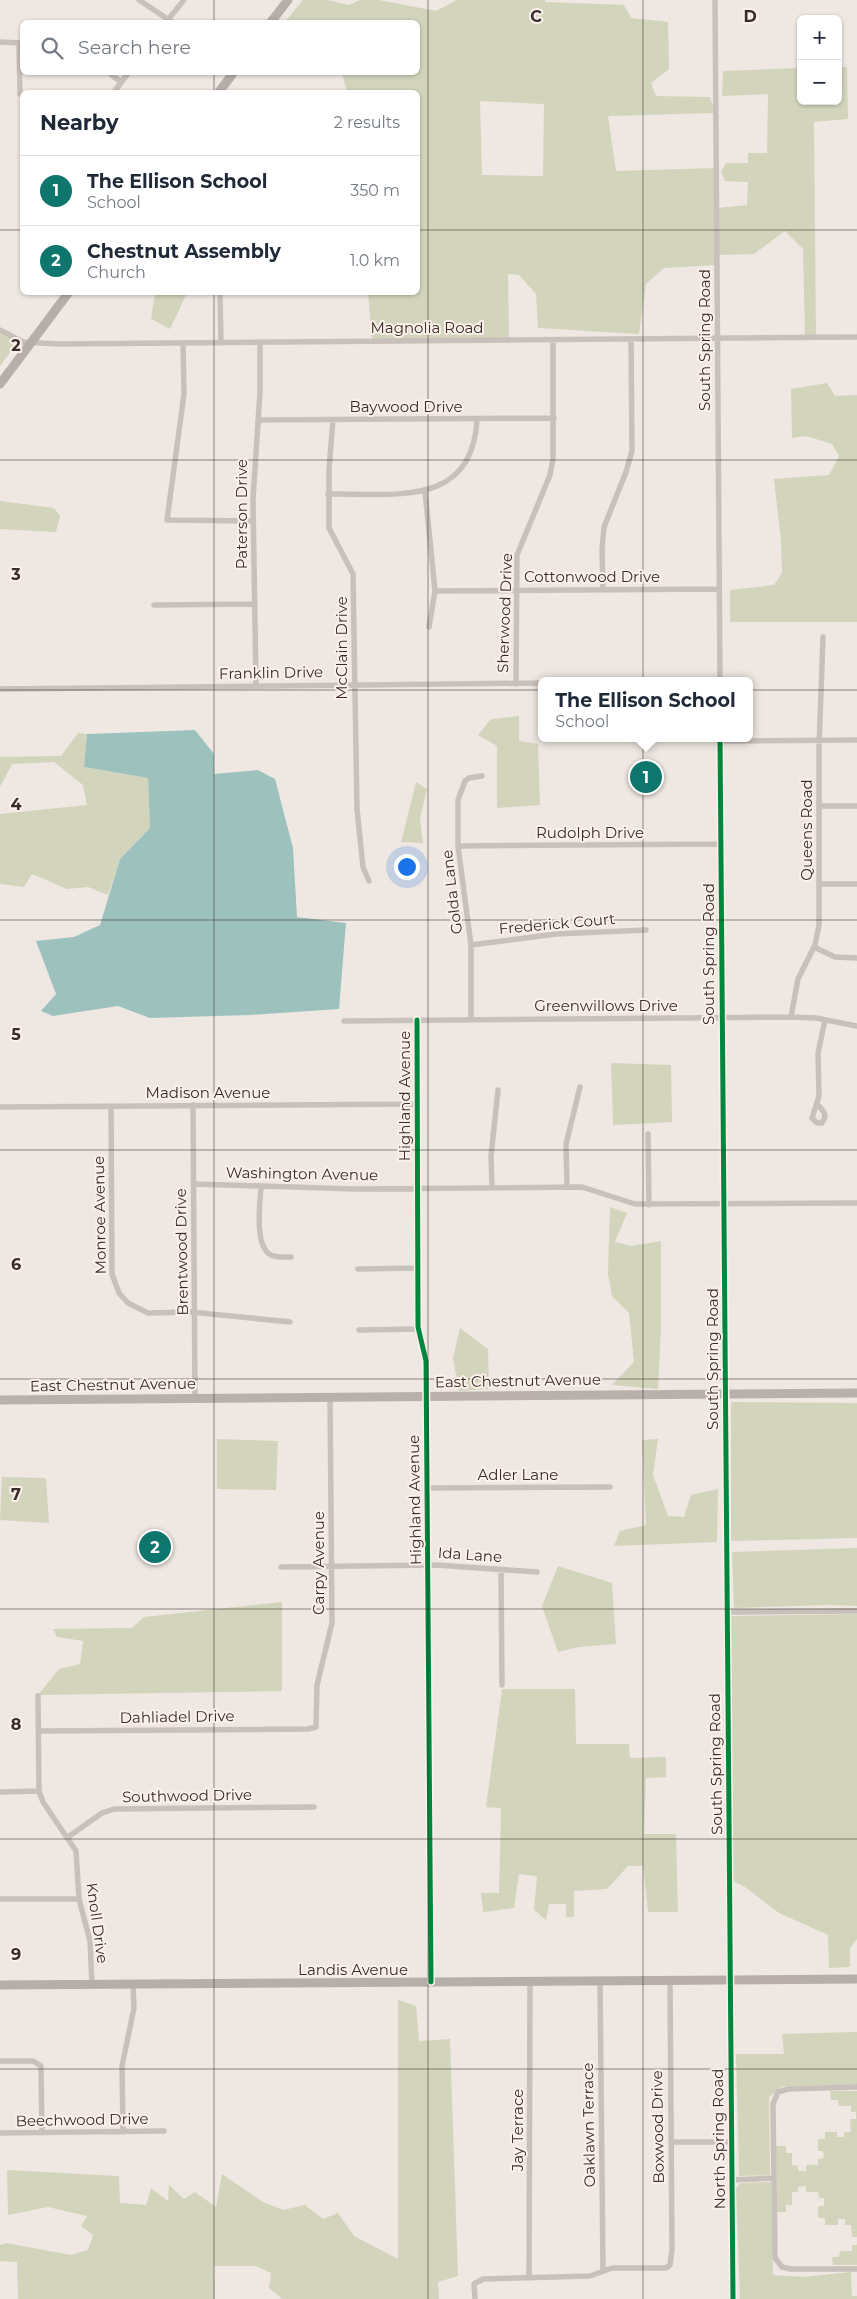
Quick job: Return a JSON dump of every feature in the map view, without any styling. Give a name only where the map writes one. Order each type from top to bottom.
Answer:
[{"type":"main road","points":[[273,20],[288,0]]},
{"type":"main road","points":[[220,90],[232,75]]},
{"type":"main road","points":[[0,384],[67,295]]},
{"type":"main road","name":"Landis Avenue","points":[[0,1985],[857,1978]]},
{"type":"street","points":[[139,0],[166,20]]},
{"type":"street","points":[[170,20],[184,0]]},
{"type":"street","name":"South Spring Road","points":[[715,0],[720,677]]},
{"type":"street","points":[[0,42],[20,43],[20,94]]},
{"type":"street","points":[[112,75],[122,82]]},
{"type":"street","points":[[116,90],[127,75]]},
{"type":"street","points":[[220,295],[221,343]]},
{"type":"street","name":"Magnolia Road","points":[[0,330],[23,342],[221,343],[857,338]]},
{"type":"street","points":[[603,589],[602,549],[604,527],[626,472],[632,451],[631,339]]},
{"type":"street","name":"Sherwood Drive","points":[[516,684],[515,590],[518,549],[552,467],[554,418],[553,340]]},
{"type":"street","name":"Paterson Drive","points":[[256,686],[253,479],[258,420],[260,342]]},
{"type":"street","points":[[183,343],[184,394],[167,520],[253,521]]},
{"type":"street","name":"Baywood Drive","points":[[258,420],[554,418]]},
{"type":"street","points":[[328,494],[426,491],[450,479],[463,466],[472,448],[477,419]]},
{"type":"street","name":"McClain Drive","points":[[333,420],[328,494],[329,528],[353,574],[355,764],[359,835],[363,867],[369,881]]},
{"type":"street","points":[[426,491],[435,590],[429,627]]},
{"type":"street","name":"Cottonwood Drive","points":[[435,590],[719,589]]},
{"type":"street","points":[[154,605],[255,604]]},
{"type":"street","name":"Queens Road","points":[[791,1017],[798,979],[814,947],[819,925],[819,806],[823,637]]},
{"type":"street","name":"Franklin Drive","points":[[0,689],[538,683]]},
{"type":"street","points":[[753,740],[857,740]]},
{"type":"street","name":"South Spring Road","points":[[720,742],[730,1979]]},
{"type":"street","name":"Golda Lane","points":[[471,1019],[471,945],[458,846],[459,792],[470,778],[482,776]]},
{"type":"street","points":[[819,806],[857,806]]},
{"type":"street","name":"Rudolph Drive","points":[[458,846],[721,844]]},
{"type":"street","points":[[819,884],[857,884]]},
{"type":"street","name":"Frederick Court","points":[[471,945],[556,934],[646,930]]},
{"type":"street","points":[[814,947],[835,957],[857,958]]},
{"type":"street","name":"Greenwillows Drive","points":[[344,1021],[791,1017],[825,1020],[857,1026]]},
{"type":"street","name":"Highland Avenue","points":[[416,1020],[419,1329],[426,1353],[431,1982]]},
{"type":"street","points":[[819,1106],[824,1112],[825,1117],[824,1121],[818,1123],[812,1118],[819,1096],[818,1053],[825,1020]]},
{"type":"street","points":[[567,1186],[566,1144],[580,1087]]},
{"type":"street","points":[[492,1187],[491,1156],[498,1090]]},
{"type":"street","name":"Madison Avenue","points":[[0,1108],[417,1104]]},
{"type":"street","name":"Brentwood Drive","points":[[193,1105],[195,1398]]},
{"type":"street","name":"Monroe Avenue","points":[[111,1106],[112,1274],[116,1285],[128,1303],[148,1313],[195,1313],[290,1322]]},
{"type":"street","points":[[648,1134],[648,1205]]},
{"type":"street","name":"Washington Avenue","points":[[194,1184],[418,1188],[567,1186],[582,1187],[626,1203],[648,1205],[857,1203]]},
{"type":"street","points":[[261,1186],[260,1231],[263,1248],[272,1255],[291,1257]]},
{"type":"street","points":[[358,1268],[418,1268]]},
{"type":"street","points":[[359,1330],[419,1329]]},
{"type":"street","name":"East Chestnut Avenue","points":[[0,1400],[857,1393]]},
{"type":"street","name":"Carpy Avenue","points":[[316,1727],[317,1685],[332,1623],[330,1397]]},
{"type":"street","name":"Adler Lane","points":[[427,1488],[610,1487]]},
{"type":"street","name":"Ida Lane","points":[[281,1567],[428,1565],[537,1572]]},
{"type":"street","points":[[501,1570],[502,1685]]},
{"type":"street","points":[[727,1612],[857,1611]]},
{"type":"street","name":"Knoll Drive","points":[[38,1696],[39,1791],[43,1802],[74,1847],[78,1859],[79,1899],[90,1941],[92,1984]]},
{"type":"street","name":"Dahliadel Drive","points":[[39,1731],[308,1729],[316,1727]]},
{"type":"street","points":[[0,1792],[39,1791]]},
{"type":"street","name":"Southwood Drive","points":[[68,1837],[102,1813],[114,1809],[314,1807]]},
{"type":"street","points":[[0,1899],[79,1899]]},
{"type":"street","name":"North Spring Road","points":[[730,1979],[733,2299]]},
{"type":"street","name":"Oaklawn Terrace","points":[[600,1980],[602,2270]]},
{"type":"street","name":"Boxwood Drive","points":[[602,2270],[640,2267],[662,2268],[670,2266],[672,2260],[670,1980]]},
{"type":"street","name":"Jay Terrace","points":[[529,2278],[530,1981]]},
{"type":"street","points":[[123,2132],[122,2066],[134,2008],[133,1984]]},
{"type":"street","points":[[0,2061],[33,2060],[40,2063],[42,2069],[42,2133]]},
{"type":"street","points":[[857,2087],[788,2089],[778,2092],[773,2104],[774,2254],[778,2262],[782,2267],[792,2269],[857,2269]]},
{"type":"street","name":"Beechwood Drive","points":[[0,2133],[164,2131]]},
{"type":"street","points":[[671,2142],[732,2142]]},
{"type":"street","points":[[732,2180],[774,2178]]},
{"type":"street","points":[[475,2299],[474,2284],[477,2280],[590,2276],[602,2270]]},
{"type":"green space","points":[[303,0],[327,0],[349,5],[360,0],[379,0],[436,11],[457,0],[545,0],[545,2],[624,5],[631,18],[668,22],[669,69],[651,83],[656,96],[710,97],[715,113],[608,116],[616,171],[716,168],[717,208],[747,205],[748,182],[725,181],[721,172],[726,163],[748,163],[748,153],[767,153],[768,94],[722,96],[723,71],[797,68],[797,105],[842,105],[842,67],[847,67],[848,119],[814,122],[816,338],[805,338],[803,249],[785,231],[754,254],[716,255],[716,265],[664,268],[646,284],[639,334],[538,328],[536,294],[519,275],[508,274],[509,339],[372,341],[368,295],[420,295],[420,90],[346,90],[343,75],[420,75],[420,20],[287,20]],"holes":[[[480,101],[544,104],[543,176],[482,175]]]},
{"type":"green space","points":[[155,295],[186,295],[170,329],[151,319]]},
{"type":"green space","points":[[0,329],[19,340],[0,366]]},
{"type":"green space","points":[[827,383],[835,396],[857,395],[857,622],[730,622],[730,590],[774,585],[782,573],[781,541],[774,479],[829,475],[839,456],[832,444],[806,436],[792,438],[791,389]]},
{"type":"green space","points":[[0,501],[54,508],[60,516],[56,532],[0,529]]},
{"type":"green space","points":[[519,716],[519,741],[538,744],[540,805],[497,808],[497,746],[478,735],[491,719]]},
{"type":"green space","points":[[78,733],[87,734],[84,767],[148,778],[150,828],[120,859],[108,895],[88,887],[67,889],[32,874],[24,887],[0,884],[0,814],[87,805],[83,785],[54,762],[12,764],[0,787],[0,757],[61,756]]},
{"type":"green space","points":[[416,782],[427,789],[420,819],[423,843],[401,842]]},
{"type":"green space","points":[[611,1063],[671,1065],[672,1122],[613,1125]]},
{"type":"green space","points":[[610,1207],[627,1213],[615,1242],[631,1246],[661,1241],[661,1328],[658,1389],[612,1385],[634,1362],[629,1313],[612,1296],[608,1274]]},
{"type":"green space","points":[[460,1328],[488,1349],[489,1389],[459,1391],[453,1358]]},
{"type":"green space","points":[[731,1402],[857,1403],[857,1538],[731,1541]]},
{"type":"green space","points":[[217,1439],[278,1441],[276,1490],[217,1489]]},
{"type":"green space","points":[[658,1439],[653,1475],[668,1516],[684,1517],[691,1495],[718,1489],[717,1542],[614,1546],[620,1531],[646,1525],[642,1440]]},
{"type":"green space","points":[[2,1477],[46,1478],[49,1523],[0,1520]]},
{"type":"green space","points":[[857,1548],[857,1606],[734,1608],[732,1552]]},
{"type":"green space","points":[[558,1566],[612,1583],[616,1644],[578,1647],[558,1652],[542,1606]]},
{"type":"green space","points":[[282,1602],[282,1691],[38,1695],[59,1669],[80,1664],[83,1641],[57,1637],[53,1629],[132,1628],[144,1617]]},
{"type":"green space","points":[[857,1614],[857,1939],[850,1948],[850,1967],[829,1968],[828,1935],[779,1913],[745,1887],[731,1880],[730,1616]]},
{"type":"green space","points":[[502,1689],[575,1689],[576,1744],[629,1744],[630,1758],[666,1757],[666,1777],[646,1778],[644,1834],[676,1834],[678,1912],[648,1912],[643,1866],[628,1866],[607,1889],[574,1891],[574,1917],[566,1917],[566,1904],[549,1904],[546,1920],[534,1910],[537,1876],[519,1874],[514,1908],[483,1912],[481,1893],[499,1893],[501,1808],[486,1807]]},
{"type":"green space","points":[[398,2000],[416,2006],[419,2041],[450,2039],[458,2276],[438,2282],[439,2299],[282,2299],[269,2288],[271,2273],[256,2266],[214,2266],[215,2299],[18,2299],[17,2262],[0,2261],[0,2245],[6,2243],[71,2255],[88,2250],[93,2235],[81,2226],[87,2216],[48,2207],[8,2215],[7,2170],[119,2176],[120,2203],[146,2205],[151,2188],[168,2201],[169,2185],[184,2199],[195,2192],[216,2207],[222,2174],[263,2202],[283,2210],[305,2205],[323,2219],[338,2213],[354,2236],[398,2259]]},
{"type":"green space","points":[[857,2032],[857,2085],[783,2086],[769,2097],[770,2175],[739,2176],[736,2054],[784,2054],[782,2034]]},
{"type":"green space","points":[[830,2091],[857,2091],[857,2237],[852,2237],[851,2225],[845,2225],[845,2219],[838,2219],[838,2225],[825,2225],[825,2218],[818,2218],[818,2206],[824,2206],[824,2198],[819,2198],[818,2192],[806,2192],[806,2186],[798,2187],[798,2192],[792,2192],[792,2205],[786,2205],[786,2212],[777,2212],[776,2146],[786,2146],[786,2153],[792,2153],[792,2165],[798,2166],[798,2171],[806,2171],[806,2165],[818,2165],[818,2159],[824,2158],[823,2151],[818,2151],[818,2139],[825,2139],[825,2132],[837,2132],[837,2137],[844,2137],[844,2132],[851,2132],[850,2119],[856,2119],[856,2112],[851,2112],[851,2106],[839,2106],[838,2100],[831,2100]]},
{"type":"green space","points":[[771,2182],[773,2275],[803,2277],[851,2272],[852,2296],[857,2296],[857,2299],[740,2299],[736,2189],[740,2183]]},
{"type":"green space","points":[[852,2245],[857,2245],[857,2265],[833,2265],[832,2257],[839,2257],[840,2251],[852,2251]]},
{"type":"water","points":[[195,730],[214,754],[214,774],[258,770],[275,779],[293,848],[297,917],[346,923],[339,1009],[250,1015],[150,1018],[118,1006],[53,1016],[41,1011],[56,994],[36,941],[74,937],[100,925],[120,859],[150,828],[148,778],[84,767],[87,734]]},
{"type":"cycle path","points":[[720,742],[733,2299]]},
{"type":"cycle path","points":[[417,1020],[418,1327],[426,1361],[431,1982]]},
{"type":"place","name":"The Ellison School","points":[[646,777]]},
{"type":"place","name":"Chestnut Assembly","points":[[155,1547]]}]
